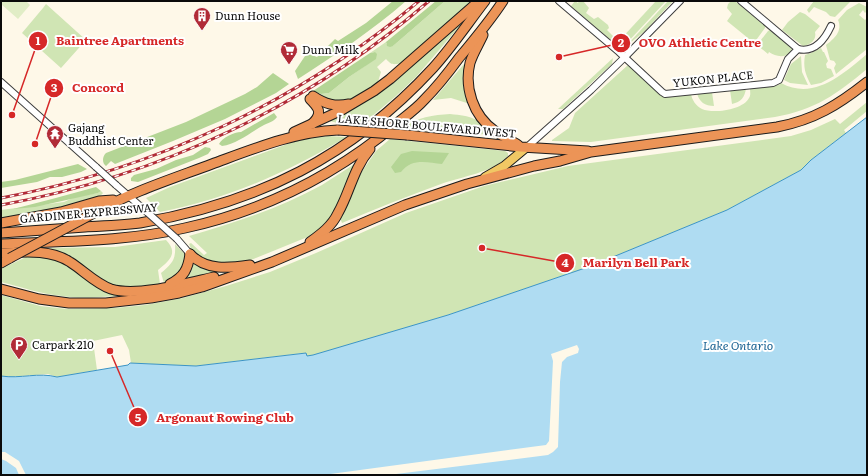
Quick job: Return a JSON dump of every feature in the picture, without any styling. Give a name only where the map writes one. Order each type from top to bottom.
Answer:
[{"type":"highway","points":[[268,144],[342,110],[358,101],[390,79],[479,1]]},
{"type":"highway","name":"GARDINER EXPRESSWAY","points":[[1,233],[115,225],[176,216],[227,202],[290,177],[334,152],[360,134],[398,103],[434,67],[485,1]]},
{"type":"highway","points":[[503,1],[492,18],[470,62],[468,73],[469,89],[473,104],[485,122],[495,131],[524,147]]},
{"type":"highway","points":[[1,244],[143,236],[184,229],[234,215],[280,197],[320,177],[349,160],[380,138],[424,101],[492,18]]},
{"type":"highway","name":"LAKE SHORE BOULEVARD WEST","points":[[244,272],[294,253],[405,205],[448,189],[534,166],[562,161],[591,152],[777,127],[795,123],[817,116],[833,107],[867,82]]},
{"type":"highway","points":[[312,124],[318,118],[319,112],[312,97],[327,104],[334,105],[358,101]]},
{"type":"highway","name":"LAKE SHORE BOULEVARD WEST","points":[[119,200],[268,144],[311,132],[338,130],[591,152]]},
{"type":"highway","points":[[294,253],[321,234],[338,215],[359,163],[380,138]]},
{"type":"highway","points":[[1,263],[119,200]]},
{"type":"highway","points":[[1,222],[61,212],[99,202],[119,200]]},
{"type":"highway","points":[[1,253],[32,252],[51,254],[69,261],[99,283],[111,289],[127,291],[152,290],[244,272]]},
{"type":"highway","points":[[190,254],[196,260],[221,268],[272,262]]},
{"type":"highway","points":[[152,290],[168,285],[181,278],[187,270],[190,254]]},
{"type":"highway","points":[[1,289],[54,302],[106,303],[179,293],[202,287],[244,272]]},
{"type":"main road","points":[[480,180],[504,166],[524,147]]},
{"type":"street","name":"YUKON PLACE","points":[[559,1],[666,94],[773,83],[779,80],[788,59],[798,49]]},
{"type":"street","points":[[524,147],[565,113],[625,57],[680,1]]},
{"type":"street","points":[[741,1],[798,49],[808,50],[818,45],[825,39],[831,26]]},
{"type":"street","points":[[1,82],[177,239],[190,254]]},
{"type":"green space","points":[[1,1],[26,1],[30,5],[18,19],[1,4]]},
{"type":"green space","points":[[393,1],[406,1],[367,32],[298,79],[295,71],[307,53],[317,57],[335,39],[338,41],[366,23]]},
{"type":"green space","points":[[436,1],[445,1],[393,46],[387,46],[386,42]]},
{"type":"green space","points":[[445,1],[474,1],[403,64],[392,64],[386,59],[377,67],[381,72],[377,85],[366,92],[349,100],[343,101],[336,101],[324,97],[321,94],[329,93],[365,66],[375,52],[370,53],[386,42],[386,44],[393,46]]},
{"type":"green space","points":[[575,1],[578,3],[579,1],[583,1],[589,8],[586,13],[594,19],[598,17],[608,25],[609,28],[607,30],[615,38],[614,39],[623,46],[622,47],[613,42],[571,6]]},
{"type":"green space","points":[[656,1],[666,1],[625,45],[619,41]]},
{"type":"green space","points":[[668,1],[673,1],[645,31],[625,47]]},
{"type":"green space","points":[[731,1],[735,1],[765,26],[754,43],[727,21],[732,14],[727,8]]},
{"type":"green space","points":[[814,1],[851,1],[835,17],[830,16],[826,12],[814,7],[809,13],[807,10]]},
{"type":"green space","points":[[859,3],[867,7],[867,11],[865,13],[863,10],[859,15],[865,20],[867,18],[867,49],[836,74],[834,68],[836,64],[834,61],[830,60],[826,45],[839,31],[838,20],[847,10]]},
{"type":"green space","points":[[46,4],[86,40],[61,68],[22,33]]},
{"type":"green space","points":[[800,12],[805,14],[820,26],[815,32],[814,40],[808,45],[803,46],[782,30],[788,22]]},
{"type":"green space","points":[[469,15],[416,77],[364,123],[346,124],[327,120]]},
{"type":"green space","points":[[770,30],[792,48],[789,54],[777,56],[769,52],[768,54],[757,45]]},
{"type":"green space","points":[[821,48],[828,61],[826,64],[827,68],[831,69],[834,76],[821,83],[811,85],[805,70],[805,55]]},
{"type":"green space","points":[[375,52],[377,54],[376,59],[349,77],[329,93],[321,94],[313,91],[370,53]]},
{"type":"green space","points":[[867,54],[867,69],[846,86],[825,100],[789,114],[591,142],[552,141],[569,128],[575,113],[628,65],[661,95],[691,94],[695,103],[702,109],[720,111],[734,108],[746,102],[750,96],[750,88],[779,85],[781,83],[793,88],[805,89],[827,83],[848,70]]},
{"type":"green space","points":[[801,56],[802,72],[808,85],[790,83],[784,80],[791,64]]},
{"type":"green space","points":[[613,58],[612,64],[563,109],[558,109]]},
{"type":"green space","points":[[464,64],[466,64],[465,84],[470,104],[451,98],[433,100]]},
{"type":"green space","points":[[273,73],[289,84],[276,93],[225,119],[173,141],[115,164],[111,161],[106,166],[103,162],[103,158],[106,153],[186,122],[245,94],[257,87]]},
{"type":"green space","points":[[746,88],[742,99],[732,104],[730,90]]},
{"type":"green space","points":[[712,92],[714,106],[703,103],[699,99],[697,93]]},
{"type":"green space","points":[[867,102],[867,111],[844,130],[846,133],[811,160],[801,170],[727,210],[591,266],[448,315],[310,356],[307,356],[305,353],[196,366],[131,363],[129,350],[122,335],[93,341],[97,370],[57,377],[48,374],[9,377],[1,376],[1,295],[40,306],[67,309],[115,308],[145,305],[183,298],[270,272],[406,213],[484,186],[568,166],[791,136],[811,130],[835,119],[840,124]]},
{"type":"green space","points":[[274,113],[277,117],[271,122],[233,143],[222,146],[219,144],[228,136],[241,132]]},
{"type":"green space","points":[[450,114],[474,119],[483,124],[493,133],[475,135],[404,128],[420,119]]},
{"type":"green space","points":[[328,136],[347,137],[302,162],[234,192],[160,212],[146,198],[170,187],[293,142]]},
{"type":"green space","points":[[390,139],[505,151],[508,153],[508,156],[501,162],[486,170],[450,181],[342,223],[340,218],[361,173],[376,151]]},
{"type":"green space","points":[[205,147],[210,148],[211,150],[208,154],[138,182],[131,181],[131,178],[134,175],[156,169],[176,160],[193,155]]},
{"type":"green space","points":[[412,151],[449,153],[442,164],[425,162],[414,163],[401,172],[395,173],[391,167],[401,154]]},
{"type":"green space","points":[[356,163],[340,204],[321,229],[310,236],[251,260],[237,263],[213,264],[193,253],[189,244],[191,243],[204,255],[207,253],[189,236],[274,208],[322,185]]},
{"type":"green space","points":[[78,164],[87,169],[62,177],[50,177],[37,182],[1,188],[1,182],[15,180]]},
{"type":"green space","points":[[96,187],[101,191],[98,193],[35,207],[13,209],[52,199]]},
{"type":"green space","points":[[101,191],[103,193],[97,198],[72,206],[1,218],[1,210],[64,202],[75,197],[98,193]]},
{"type":"green space","points":[[166,240],[172,249],[172,253],[169,260],[158,270],[160,284],[131,287],[116,286],[104,282],[69,256],[49,248],[115,247]]},
{"type":"green space","points":[[175,244],[187,256],[185,267],[172,281],[164,283],[161,273],[173,260]]},
{"type":"green space","points":[[28,256],[61,261],[118,293],[118,296],[90,298],[69,297],[39,292],[1,282],[1,269]]},
{"type":"green space","points":[[194,262],[208,270],[220,272],[187,278],[191,272]]},
{"type":"water","name":"Lake Ontario","points":[[867,117],[867,475],[1,475],[1,376],[15,377],[43,375],[57,377],[128,365],[130,363],[196,366],[306,353],[307,356],[448,315],[591,266],[727,210],[801,170],[811,160]]},
{"type":"pier","points":[[577,345],[579,349],[578,353],[567,357],[562,362],[558,447],[548,455],[388,475],[323,475],[546,445],[549,441],[553,361],[551,354]]},
{"type":"pier","points":[[1,452],[5,452],[19,461],[26,475],[19,475],[16,468],[1,459]]},
{"type":"railway","points":[[1,198],[58,185],[114,169],[169,150],[222,126],[274,100],[324,70],[373,37],[419,1]]},
{"type":"railway","points":[[1,205],[60,192],[118,176],[229,132],[282,104],[333,73],[382,39],[429,1]]},
{"type":"place","name":"Dunn House","points":[[202,31]]},
{"type":"place","name":"OVO Athletic Centre","points":[[559,57]]},
{"type":"place","name":"Dunn Milk","points":[[289,65]]},
{"type":"place","name":"Baintree Apartments","points":[[12,115]]},
{"type":"place","name":"Concord","points":[[35,144]]},
{"type":"place","name":"Gajang Buddhist Center","points":[[55,149]]},
{"type":"place","name":"Marilyn Bell Park","points":[[482,248]]},
{"type":"place","name":"Argonaut Rowing Club","points":[[110,351]]},
{"type":"place","name":"Carpark 210","points":[[19,360]]}]
